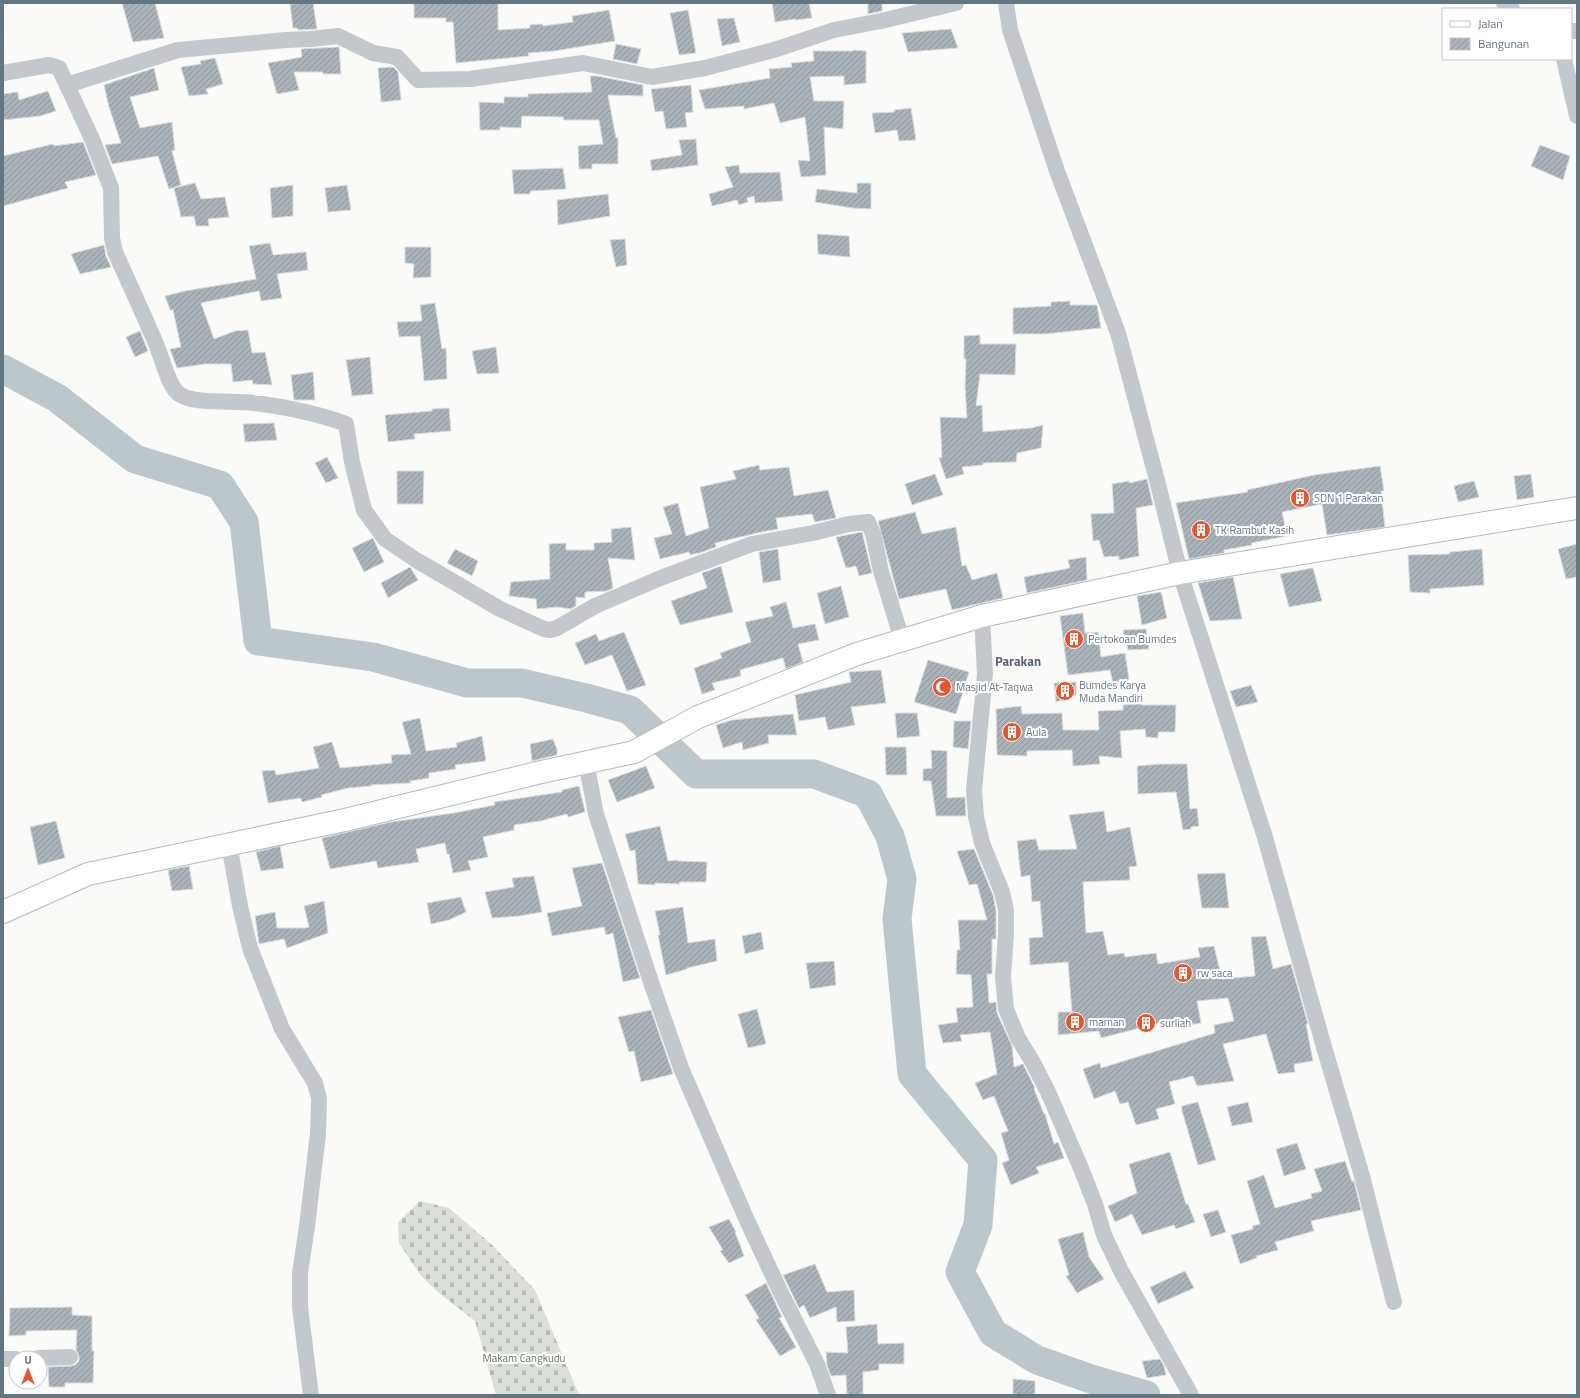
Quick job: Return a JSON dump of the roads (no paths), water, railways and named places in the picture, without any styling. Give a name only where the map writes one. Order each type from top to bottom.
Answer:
[{"type":"street","points":[[67,85],[178,50],[338,36],[373,53],[397,57],[418,80],[470,78],[583,63],[652,77],[705,68],[777,49],[834,30],[956,3]]},
{"type":"street","points":[[1006,3],[1010,30],[1057,171],[1118,333],[1180,573],[1264,834],[1321,1039],[1362,1176],[1394,1302]]},
{"type":"street","points":[[1564,60],[1577,116]]},
{"type":"street","points":[[3,74],[49,65],[59,68],[92,139],[111,188],[112,233],[115,252],[157,346],[173,387],[179,394],[192,399],[253,403],[296,409],[346,424],[352,462],[364,510],[385,538],[416,560],[500,609],[533,625],[550,630],[564,625],[595,606],[663,577],[752,544],[813,534],[849,524],[868,522],[873,534],[881,571],[902,640]]},
{"type":"street","points":[[3,912],[88,874],[345,820],[586,762],[634,752],[698,717],[857,654],[982,616],[1180,573],[1577,508]]},
{"type":"street","points":[[982,616],[985,674],[974,790],[976,816],[982,843],[1002,892],[1006,910],[1003,976],[1006,1009],[1018,1038],[1048,1092],[1095,1204],[1104,1235],[1121,1271],[1191,1395]]},
{"type":"street","points":[[586,762],[596,814],[681,1068],[745,1216],[780,1291],[817,1364],[828,1395]]},
{"type":"street","points":[[229,844],[240,906],[250,948],[282,1030],[315,1083],[319,1098],[318,1134],[308,1226],[300,1273],[300,1307],[311,1395]]},
{"type":"street","points":[[48,1358],[70,1357]]},
{"type":"waterway","points":[[3,369],[57,398],[135,459],[220,485],[244,522],[258,641],[373,657],[467,683],[522,683],[586,698],[630,710],[696,774],[814,774],[868,794],[890,836],[902,879],[897,919],[912,1074],[983,1160],[978,1225],[960,1272],[993,1333],[1037,1360],[1091,1379],[1146,1395]]},
{"type":"place","name":"SDN 1 Parakan","points":[[1300,498]]},
{"type":"place","name":"TK Rambut Kasih","points":[[1201,530]]},
{"type":"place","name":"Pertokoan Bumdes","points":[[1074,639]]},
{"type":"place","name":"Masjid At-Taqwa","points":[[942,687]]},
{"type":"place","name":"Bumdes Karya Muda Mandiri","points":[[1065,691]]},
{"type":"place","name":"Aula","points":[[1012,732]]},
{"type":"place","name":"rw saca","points":[[1183,973]]},
{"type":"place","name":"maman","points":[[1075,1022]]},
{"type":"place","name":"surliah","points":[[1146,1023]]},
{"type":"district","name":"Parakan","points":[[1018,661]]},
{"type":"park label","name":"Makam Cangkudu","points":[[524,1358]]}]
